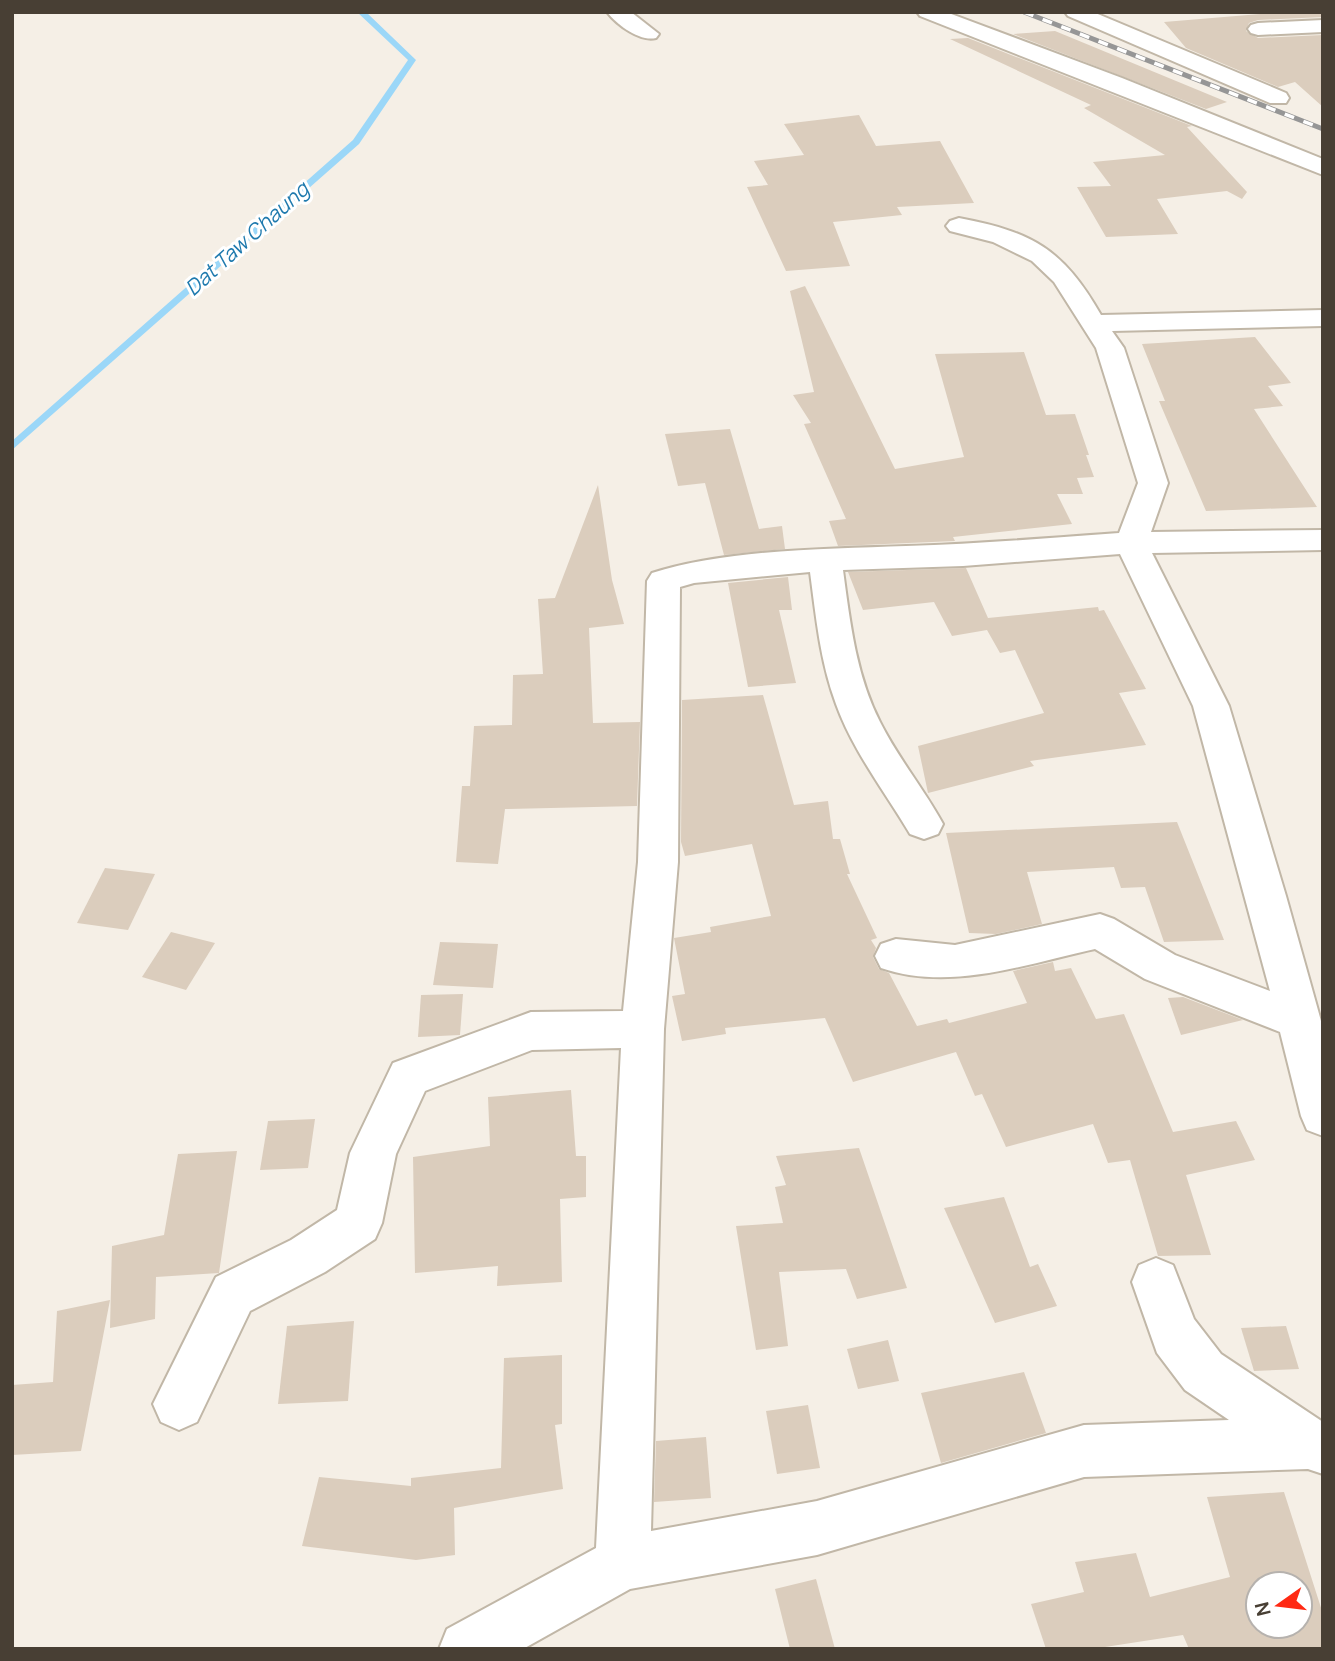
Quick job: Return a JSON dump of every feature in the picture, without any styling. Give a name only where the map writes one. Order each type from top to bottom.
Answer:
[{"type":"street","points":[[617,12],[649,34]]},
{"type":"street","points":[[928,12],[1323,167]]},
{"type":"street","points":[[1075,12],[1278,97]]},
{"type":"street","points":[[1258,29],[1323,26]]},
{"type":"street","points":[[959,226],[989,230],[1010,239],[1049,263],[1062,275],[1110,348],[1153,483],[1131,543],[1211,706],[1300,1021],[1323,1116]]},
{"type":"street","points":[[1092,323],[1323,318]]},
{"type":"street","points":[[623,1563],[643,1029],[658,862],[664,581],[691,572],[825,560],[963,555],[1131,543],[1323,540]]},
{"type":"street","points":[[825,560],[836,640],[848,689],[867,730],[925,824]]},
{"type":"street","points":[[896,956],[955,962],[1100,931],[1160,967],[1300,1021]]},
{"type":"street","points":[[179,1404],[233,1294],[308,1256],[358,1223],[373,1153],[409,1077],[531,1031],[643,1029]]},
{"type":"street","points":[[1156,1282],[1175,1335],[1203,1372],[1315,1445]]},
{"type":"street","points":[[467,1649],[623,1563],[817,1528],[1084,1451],[1315,1445]]},
{"type":"building","points":[[1285,12],[1323,12],[1323,17],[1258,20],[1249,23],[1246,31],[1258,38],[1323,35],[1323,107],[1295,82],[1278,87],[1186,48],[1164,22]]},
{"type":"building","points":[[1055,31],[1227,102],[1206,109],[1013,34]]},
{"type":"building","points":[[968,38],[1192,126],[1187,127],[1247,192],[1242,199],[1227,191],[1157,199],[1178,234],[1106,237],[1077,187],[1111,186],[1093,162],[1165,155],[1084,108],[1091,105],[950,39]]},
{"type":"building","points":[[859,115],[876,146],[940,141],[974,203],[897,207],[902,215],[833,222],[850,266],[786,271],[747,187],[768,185],[754,161],[804,155],[784,124]]},
{"type":"building","points":[[805,286],[895,469],[964,457],[935,354],[1024,352],[1046,415],[1075,414],[1089,455],[1086,455],[1094,477],[1077,478],[1083,494],[1057,494],[1072,524],[953,537],[955,541],[838,546],[829,521],[846,519],[804,424],[811,423],[793,395],[814,392],[790,291]]},
{"type":"building","points":[[1255,337],[1291,383],[1268,386],[1283,406],[1254,409],[1317,507],[1206,511],[1159,401],[1165,401],[1142,344]]},
{"type":"building","points":[[730,429],[759,529],[782,526],[785,549],[724,555],[705,483],[678,486],[665,434]]},
{"type":"building","points":[[598,485],[612,580],[624,624],[589,628],[593,723],[640,722],[637,806],[505,809],[498,864],[456,862],[462,786],[470,786],[474,726],[512,725],[513,675],[543,674],[538,599],[555,598]]},
{"type":"building","points":[[966,568],[988,618],[1098,607],[1099,611],[1104,610],[1146,689],[1119,693],[1146,745],[1030,761],[1034,766],[928,793],[918,746],[1044,713],[1015,650],[1000,653],[987,630],[952,636],[934,602],[863,610],[848,572]]},
{"type":"building","points":[[788,577],[792,610],[779,610],[796,683],[748,687],[728,583]]},
{"type":"building","points":[[763,695],[794,805],[828,801],[833,839],[840,839],[850,874],[847,874],[877,938],[871,940],[876,948],[873,957],[879,969],[889,973],[917,1026],[947,1019],[949,1023],[1027,1003],[1013,971],[1053,962],[1055,971],[1071,968],[1096,1019],[1124,1014],[1173,1132],[1236,1121],[1255,1160],[1186,1175],[1211,1255],[1158,1256],[1130,1160],[1108,1163],[1093,1124],[1006,1147],[982,1094],[975,1096],[956,1052],[853,1082],[825,1018],[725,1028],[726,1034],[682,1041],[672,996],[685,994],[674,938],[711,932],[710,927],[771,916],[752,844],[685,856],[681,842],[682,700]]},
{"type":"building","points":[[1177,822],[1224,940],[1164,942],[1145,887],[1121,888],[1114,867],[1027,872],[1042,924],[996,934],[969,933],[946,833]]},
{"type":"building","points":[[105,868],[155,874],[128,930],[77,923]]},
{"type":"building","points":[[171,932],[215,943],[186,990],[142,977]]},
{"type":"building","points":[[440,942],[498,944],[493,988],[433,985]]},
{"type":"building","points":[[463,994],[460,1035],[418,1037],[421,995]]},
{"type":"building","points":[[1183,997],[1243,1020],[1181,1035],[1168,998]]},
{"type":"building","points":[[571,1090],[576,1156],[586,1156],[586,1197],[560,1199],[562,1282],[497,1286],[498,1266],[415,1273],[413,1157],[490,1146],[488,1097]]},
{"type":"building","points":[[315,1119],[308,1168],[260,1170],[268,1121]]},
{"type":"building","points":[[859,1148],[907,1288],[857,1299],[846,1269],[779,1272],[788,1346],[756,1350],[736,1226],[783,1223],[775,1187],[786,1185],[776,1156]]},
{"type":"building","points":[[237,1151],[219,1273],[156,1277],[155,1319],[110,1328],[112,1246],[164,1235],[178,1154]]},
{"type":"building","points":[[1004,1197],[1030,1267],[1038,1264],[1057,1306],[995,1323],[944,1208]]},
{"type":"building","points":[[110,1300],[81,1451],[12,1455],[12,1385],[53,1382],[57,1311]]},
{"type":"building","points":[[354,1321],[348,1401],[278,1404],[287,1326]]},
{"type":"building","points":[[1286,1326],[1299,1369],[1254,1371],[1241,1328]]},
{"type":"building","points":[[888,1340],[899,1381],[858,1389],[847,1349]]},
{"type":"building","points":[[562,1355],[562,1424],[555,1425],[563,1489],[454,1508],[455,1555],[416,1560],[302,1546],[319,1477],[411,1486],[411,1478],[501,1468],[504,1358]]},
{"type":"building","points":[[1024,1372],[1046,1433],[941,1463],[921,1393]]},
{"type":"building","points":[[808,1405],[820,1468],[777,1474],[766,1411]]},
{"type":"building","points":[[706,1437],[711,1498],[654,1502],[656,1441]]},
{"type":"building","points":[[1284,1492],[1309,1570],[1244,1570],[1244,1640],[1314,1640],[1314,1586],[1323,1614],[1323,1649],[1189,1649],[1183,1635],[1092,1649],[1046,1649],[1031,1604],[1084,1592],[1075,1562],[1136,1553],[1150,1597],[1230,1577],[1207,1497]]},
{"type":"building","points":[[816,1579],[835,1649],[790,1649],[775,1589]]},
{"type":"waterway","name":"Dat Taw Chaung","points":[[12,447],[356,142],[412,60],[361,12]]},
{"type":"railway","points":[[1024,12],[1323,129]]}]
